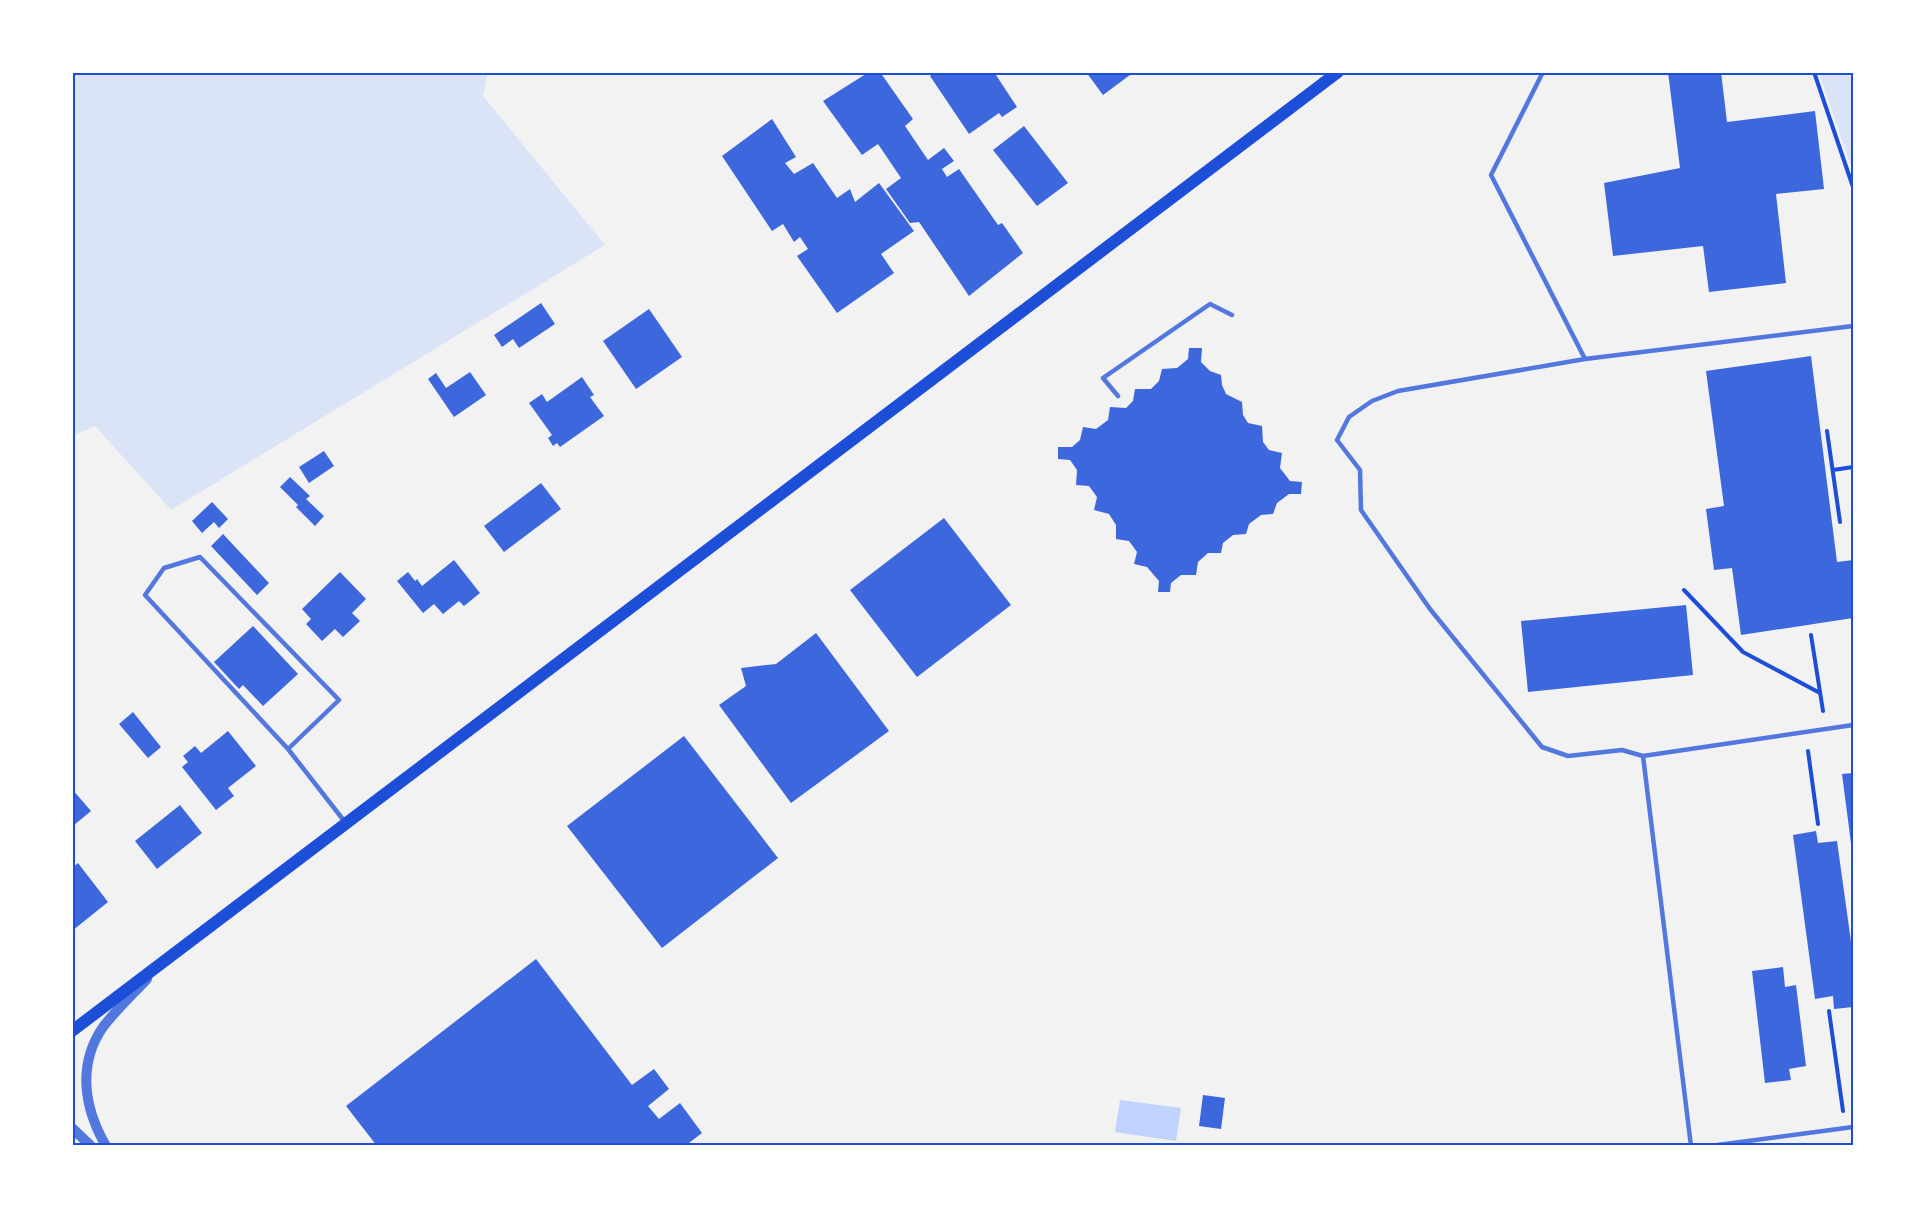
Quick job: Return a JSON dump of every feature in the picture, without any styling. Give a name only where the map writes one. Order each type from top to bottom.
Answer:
[{"type":"main road","points":[[72,1031],[1338,72]]},
{"type":"street","points":[[106,1146],[96,1128],[87,1097],[88,1064],[92,1048],[104,1027],[159,966]]},
{"type":"street","points":[[72,1128],[91,1146]]},
{"type":"lane","points":[[1543,72],[1491,176],[1585,359]]},
{"type":"lane","points":[[1118,396],[1103,378],[1210,304],[1232,315]]},
{"type":"lane","points":[[1853,326],[1585,359],[1398,391],[1372,401],[1349,417],[1337,440],[1360,470],[1361,510],[1430,609],[1542,747],[1568,756],[1622,750],[1643,756],[1853,725]]},
{"type":"lane","points":[[288,749],[339,700],[200,557],[164,568],[145,595],[288,749],[346,824]]},
{"type":"lane","points":[[1643,756],[1691,1146]]},
{"type":"lane","points":[[1710,1146],[1853,1127]]},
{"type":"path","points":[[1815,75],[1853,188]]},
{"type":"path","points":[[1827,430],[1840,522]]},
{"type":"path","points":[[1833,470],[1853,467]]},
{"type":"path","points":[[1684,590],[1743,652],[1820,693]]},
{"type":"path","points":[[1811,634],[1826,729]]},
{"type":"path","points":[[1805,732],[1818,824]]},
{"type":"path","points":[[1829,1011],[1846,1128]]},
{"type":"shaded area","points":[[72,72],[488,72],[483,96],[605,245],[171,510],[95,426],[72,436]]},
{"type":"shaded area","points":[[1843,72],[1853,78],[1853,172],[1819,73]]},
{"type":"water","points":[[1120,1100],[1181,1108],[1176,1141],[1115,1132]]},
{"type":"building","points":[[869,72],[880,72],[913,119],[905,126],[928,160],[944,148],[954,161],[942,169],[947,177],[959,169],[998,225],[1002,223],[1023,253],[969,296],[919,222],[910,223],[886,189],[901,178],[878,144],[862,155],[823,101]]},
{"type":"building","points":[[936,72],[994,72],[1017,107],[1002,117],[999,113],[969,134],[930,76]]},
{"type":"building","points":[[1086,72],[1134,72],[1103,95]]},
{"type":"building","points":[[1668,72],[1721,72],[1727,122],[1815,111],[1824,189],[1776,194],[1786,283],[1709,292],[1703,246],[1613,256],[1604,183],[1680,168]]},
{"type":"building","points":[[772,119],[796,157],[785,163],[794,174],[813,163],[837,198],[850,189],[855,202],[879,183],[914,231],[881,254],[894,273],[837,313],[797,256],[808,249],[800,237],[794,242],[783,224],[772,231],[722,156]]},
{"type":"building","points":[[1024,126],[1068,183],[1037,206],[993,150]]},
{"type":"building","points":[[541,303],[555,324],[519,348],[513,339],[502,347],[494,335]]},
{"type":"building","points":[[649,309],[682,357],[636,389],[603,341]]},
{"type":"building","points":[[1189,348],[1202,348],[1201,362],[1210,371],[1221,375],[1226,394],[1242,402],[1243,415],[1248,423],[1262,426],[1263,442],[1269,450],[1282,453],[1280,468],[1290,481],[1302,482],[1301,494],[1289,494],[1277,503],[1273,514],[1261,515],[1249,524],[1246,534],[1233,535],[1223,543],[1221,553],[1208,553],[1198,562],[1196,575],[1181,575],[1171,583],[1170,592],[1158,592],[1159,581],[1147,567],[1134,564],[1137,552],[1129,541],[1116,539],[1116,525],[1109,514],[1094,510],[1097,497],[1089,486],[1076,485],[1077,470],[1070,460],[1058,459],[1058,447],[1072,447],[1080,440],[1083,427],[1096,429],[1108,420],[1110,407],[1126,408],[1133,401],[1135,389],[1151,389],[1159,381],[1162,369],[1177,368],[1188,359]]},
{"type":"building","points":[[1811,356],[1837,562],[1853,560],[1853,618],[1741,635],[1732,568],[1714,570],[1706,509],[1724,506],[1706,371]]},
{"type":"building","points":[[470,372],[486,395],[454,417],[428,379],[436,373],[446,388]]},
{"type":"building","points":[[582,377],[594,395],[590,397],[604,416],[560,447],[557,443],[553,446],[548,438],[552,435],[529,403],[542,394],[547,402]]},
{"type":"building","points":[[324,451],[334,466],[309,483],[299,467]]},
{"type":"building","points":[[290,477],[310,496],[306,499],[324,516],[315,526],[280,487]]},
{"type":"building","points":[[541,483],[561,509],[504,552],[484,526]]},
{"type":"building","points":[[212,502],[228,519],[219,528],[214,522],[202,533],[192,521]]},
{"type":"building","points":[[944,518],[1011,605],[917,677],[850,590]]},
{"type":"building","points":[[223,534],[269,583],[257,595],[211,546]]},
{"type":"building","points":[[454,560],[480,593],[464,606],[459,601],[443,614],[434,604],[423,613],[397,581],[408,572],[422,586]]},
{"type":"building","points":[[340,572],[366,599],[352,613],[360,621],[343,637],[335,629],[322,641],[306,624],[311,619],[302,609]]},
{"type":"building","points":[[1686,605],[1693,675],[1528,692],[1521,621]]},
{"type":"building","points":[[253,626],[298,674],[263,706],[243,685],[239,689],[214,662]]},
{"type":"building","points":[[816,633],[889,731],[791,803],[719,705],[746,686],[741,668],[776,664]]},
{"type":"building","points":[[133,712],[161,747],[148,758],[119,724]]},
{"type":"building","points":[[228,731],[256,766],[228,788],[234,796],[216,810],[182,767],[188,762],[183,756],[195,746],[201,753]]},
{"type":"building","points":[[684,736],[778,858],[662,948],[567,826]]},
{"type":"building","points":[[1853,773],[1853,851],[1852,851],[1842,774]]},
{"type":"building","points":[[72,789],[91,811],[74,825],[72,822]]},
{"type":"building","points":[[180,805],[202,833],[157,869],[135,841]]},
{"type":"building","points":[[1816,831],[1818,843],[1837,841],[1853,956],[1853,1007],[1834,1009],[1833,996],[1815,999],[1793,835]]},
{"type":"building","points":[[78,863],[108,902],[72,931],[72,868]]},
{"type":"building","points":[[536,959],[632,1085],[654,1069],[669,1089],[648,1106],[659,1119],[680,1103],[702,1133],[685,1146],[377,1146],[346,1106]]},
{"type":"building","points":[[1783,967],[1785,987],[1796,985],[1806,1066],[1789,1069],[1791,1080],[1765,1083],[1752,971]]},
{"type":"building","points":[[1203,1095],[1225,1098],[1221,1129],[1199,1126]]}]
